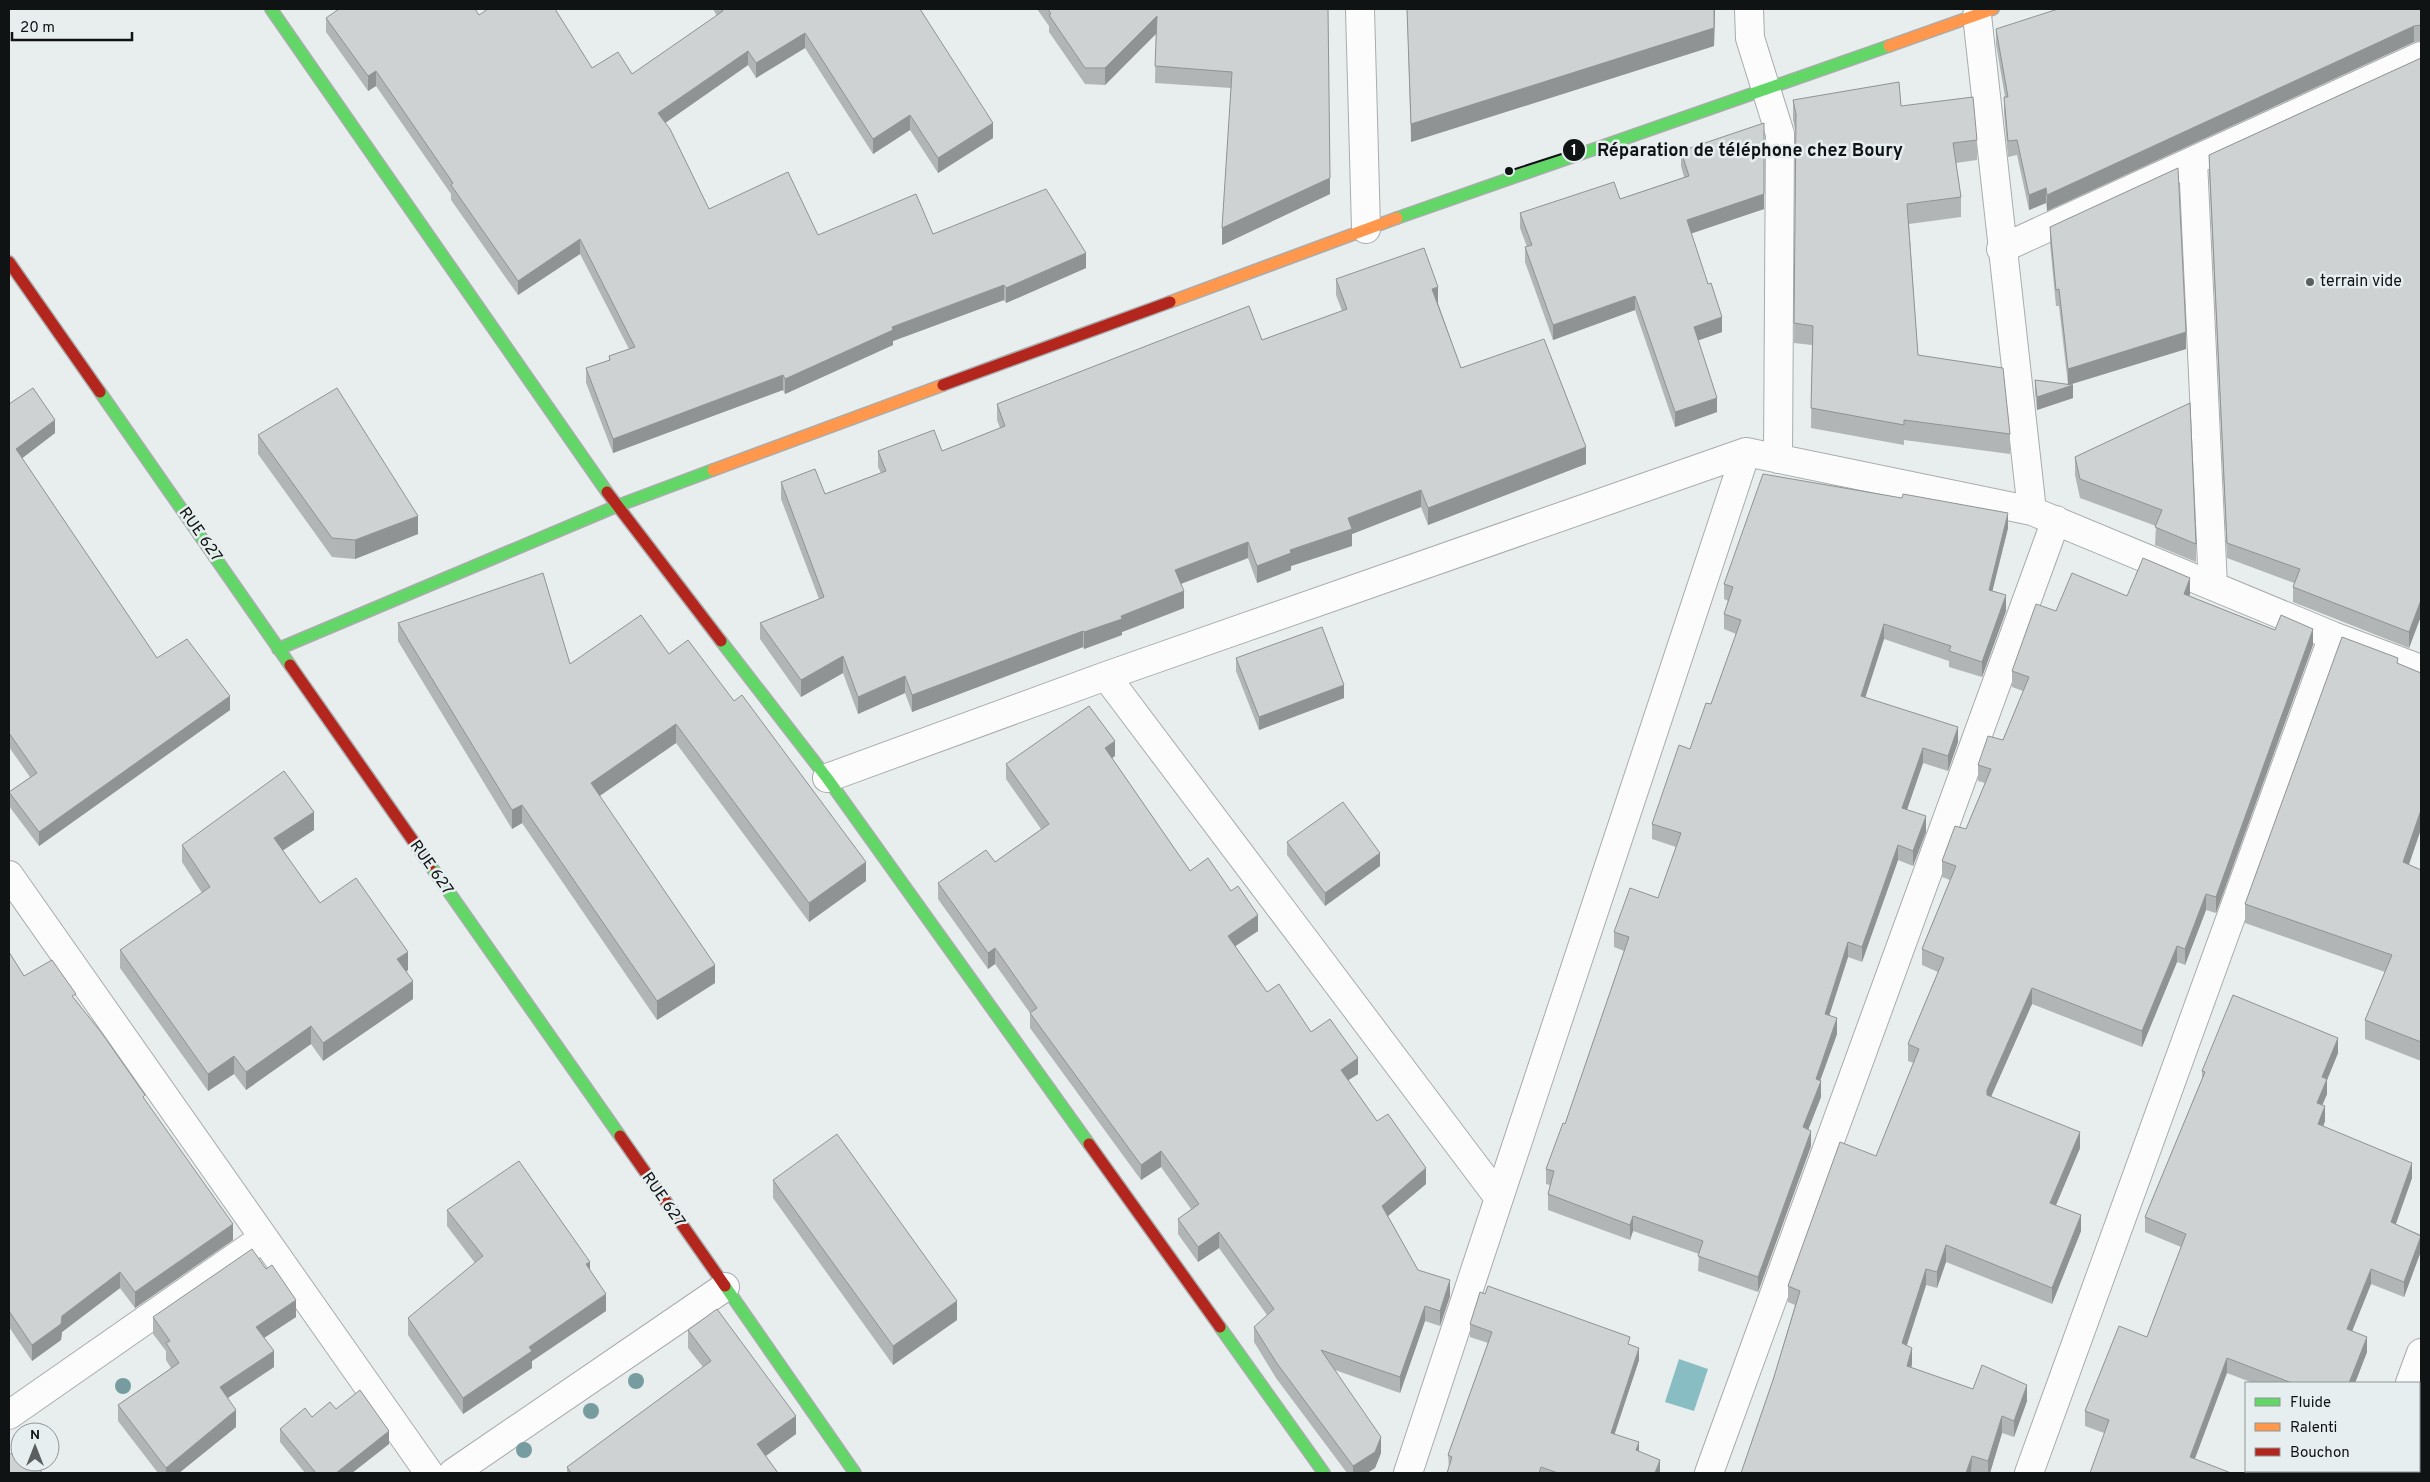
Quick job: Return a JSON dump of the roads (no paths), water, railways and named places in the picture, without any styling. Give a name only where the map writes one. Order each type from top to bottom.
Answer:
[{"type":"street","points":[[1360,9],[1366,229]]},
{"type":"street","points":[[1750,9],[1750,38],[1780,134],[1778,459]]},
{"type":"street","points":[[280,12],[617,506],[827,778],[1324,1473]]},
{"type":"street","points":[[278,649],[617,506],[1366,229],[1985,12],[2002,249],[2044,516],[1709,1473]]},
{"type":"street","points":[[2002,249],[2421,56]]},
{"type":"street","points":[[2193,161],[2213,586]]},
{"type":"street","name":"RUE 627","points":[[9,262],[854,1473]]},
{"type":"street","points":[[827,778],[1106,676],[1746,452],[2044,516],[2333,636],[2421,669]]},
{"type":"street","points":[[1408,1473],[1746,452]]},
{"type":"street","points":[[2028,1473],[2333,636]]},
{"type":"street","points":[[1106,676],[1499,1198]]},
{"type":"street","points":[[9,875],[429,1473]]},
{"type":"street","points":[[10,1413],[264,1238]]},
{"type":"street","points":[[453,1473],[724,1287]]},
{"type":"street","points":[[2410,1382],[2421,1353]]},
{"type":"water","points":[[1679,1359],[1708,1369],[1694,1411],[1665,1402]]},
{"type":"place","name":"Réparation de téléphone chez Boury","points":[[1509,171]]},
{"type":"place","name":"terrain vide","points":[[2310,282]]}]
